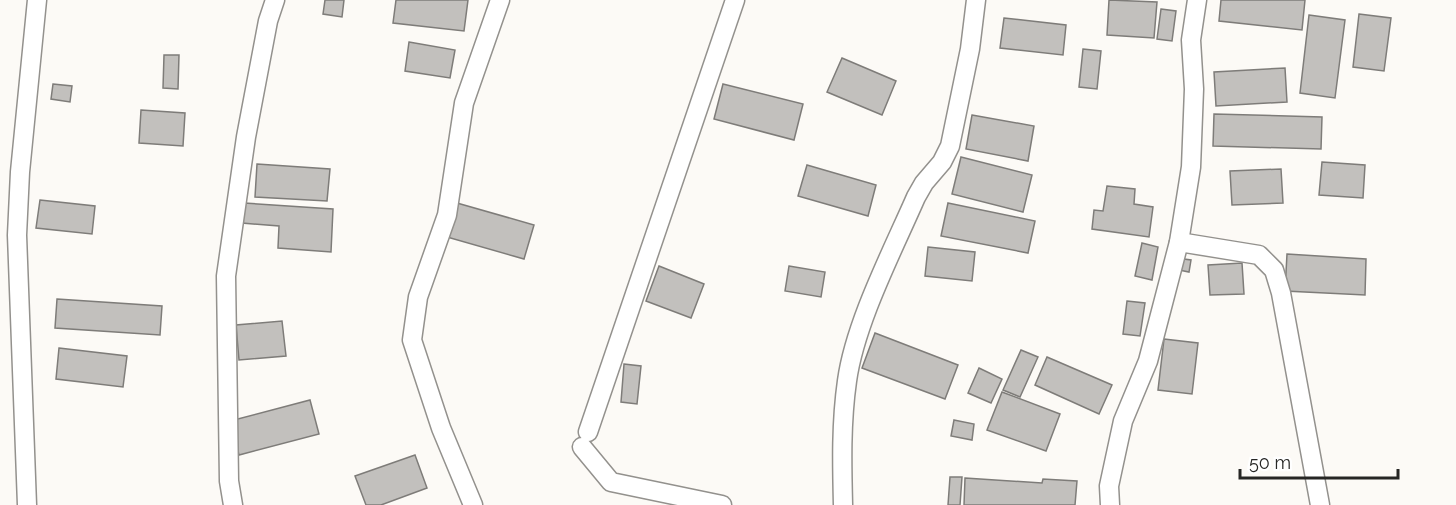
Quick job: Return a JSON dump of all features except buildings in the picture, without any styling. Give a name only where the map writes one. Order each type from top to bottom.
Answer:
[{"type":"street","points":[[27,505],[17,235],[20,172],[37,0]]},
{"type":"street","points":[[233,505],[229,481],[226,276],[246,137],[268,21],[275,0]]},
{"type":"street","points":[[473,505],[441,428],[412,340],[418,297],[447,215],[464,103],[500,0]]},
{"type":"street","points":[[722,505],[611,482],[585,440],[735,0]]},
{"type":"street","points":[[843,505],[842,435],[850,369],[858,336],[916,197],[924,183],[942,162],[950,146],[970,49],[976,0]]},
{"type":"street","points":[[1110,505],[1109,486],[1123,421],[1148,361],[1179,242],[1191,167],[1194,89],[1191,40],[1197,0]]},
{"type":"street","points":[[1179,242],[1259,255],[1274,270],[1281,293],[1320,505]]}]
